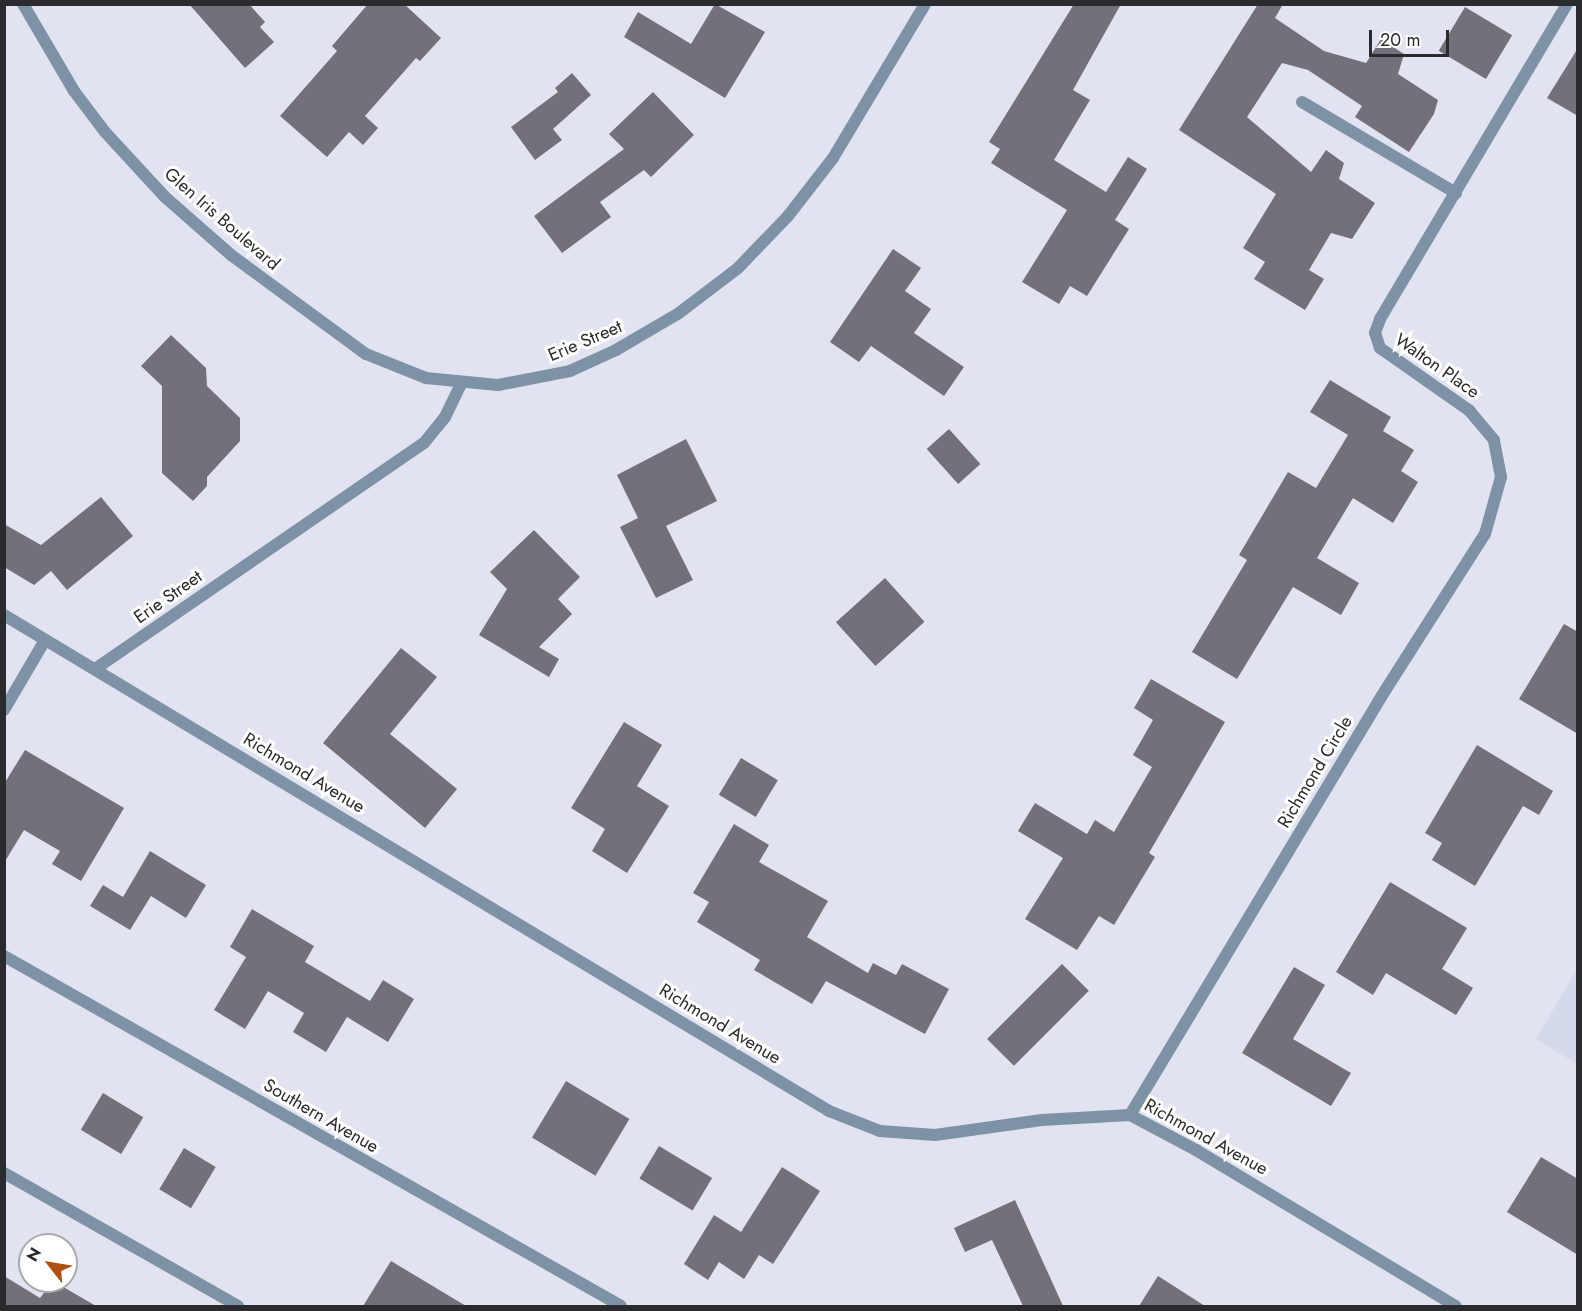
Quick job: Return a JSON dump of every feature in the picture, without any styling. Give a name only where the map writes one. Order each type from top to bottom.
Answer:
[{"type":"street","name":"Glen Iris Boulevard","points":[[23,4],[74,91],[105,132],[165,197],[231,255],[366,354],[403,370],[461,384]]},
{"type":"street","name":"Erie Street","points":[[95,669],[424,443],[445,417],[461,384],[522,383],[570,371],[649,333],[738,268],[788,216],[833,158],[925,4]]},
{"type":"street","name":"Walton Place","points":[[1494,440],[1470,411],[1389,356],[1376,341],[1380,319],[1567,4]]},
{"type":"street","points":[[1302,102],[1456,193]]},
{"type":"street","name":"Richmond Circle","points":[[1130,1115],[1381,697],[1485,534],[1500,477],[1494,440]]},
{"type":"street","name":"Richmond Avenue","points":[[4,615],[829,1111],[858,1125],[902,1135],[935,1135],[1042,1120],[1130,1115],[1196,1150],[1456,1306]]},
{"type":"street","points":[[4,710],[45,640]]},
{"type":"street","name":"Southern Avenue","points":[[4,956],[621,1306]]},
{"type":"street","points":[[4,1173],[238,1306]]},
{"type":"shaded area","points":[[1577,969],[1577,1064],[1536,1039]]},
{"type":"building","points":[[189,4],[249,4],[265,22],[260,27],[274,42],[245,68]]},
{"type":"building","points":[[368,4],[404,4],[441,38],[420,61],[416,58],[365,116],[378,128],[363,145],[349,132],[327,157],[280,116],[337,51],[332,46]]},
{"type":"building","points":[[715,4],[765,32],[725,98],[624,37],[638,12],[691,44]]},
{"type":"building","points":[[1074,4],[1121,4],[1073,90],[1090,100],[1054,160],[1106,192],[1128,157],[1147,169],[1115,220],[1129,229],[1087,296],[1070,286],[1059,304],[1022,282],[1067,210],[991,163],[1000,149],[989,142]]},
{"type":"building","points":[[1258,4],[1283,4],[1275,18],[1324,51],[1366,63],[1381,39],[1404,54],[1398,74],[1438,100],[1434,114],[1409,152],[1355,117],[1362,106],[1308,70],[1282,63],[1247,117],[1311,172],[1326,150],[1344,163],[1339,179],[1375,203],[1352,239],[1331,233],[1309,270],[1324,279],[1305,310],[1254,279],[1265,262],[1243,248],[1276,194],[1179,130]]},
{"type":"building","points":[[1465,7],[1512,35],[1486,79],[1439,51]]},
{"type":"building","points":[[1578,48],[1578,116],[1547,98]]},
{"type":"building","points":[[572,73],[591,95],[553,129],[562,140],[535,160],[511,127],[558,92],[555,88]]},
{"type":"building","points":[[653,92],[694,135],[651,177],[644,170],[600,202],[611,217],[562,253],[534,216],[624,149],[609,134]]},
{"type":"building","points":[[893,249],[921,268],[905,291],[931,309],[914,333],[964,367],[944,396],[871,346],[859,362],[830,342]]},
{"type":"building","points":[[171,335],[206,368],[207,386],[240,418],[240,441],[207,477],[207,486],[193,501],[162,473],[162,386],[141,366]]},
{"type":"building","points":[[1330,380],[1391,417],[1383,431],[1414,450],[1401,471],[1418,482],[1393,523],[1353,498],[1317,558],[1359,583],[1341,615],[1293,587],[1237,679],[1192,652],[1247,560],[1239,555],[1288,472],[1316,488],[1348,435],[1310,412]]},
{"type":"building","points":[[949,429],[980,464],[958,484],[927,449]]},
{"type":"building","points":[[686,439],[717,501],[666,526],[693,580],[656,598],[620,527],[638,518],[617,475]]},
{"type":"building","points":[[101,497],[133,536],[67,590],[51,571],[34,585],[4,567],[4,524],[41,545]]},
{"type":"building","points":[[534,530],[580,577],[558,599],[572,614],[539,647],[559,659],[549,677],[479,635],[507,589],[490,572]]},
{"type":"building","points":[[885,578],[924,622],[875,666],[836,622]]},
{"type":"building","points":[[1564,624],[1578,632],[1578,734],[1519,699]]},
{"type":"building","points":[[401,648],[437,677],[390,734],[457,789],[425,828],[323,743]]},
{"type":"building","points":[[1151,679],[1225,722],[1149,853],[1155,857],[1114,925],[1099,916],[1077,950],[1025,919],[1063,858],[1018,831],[1035,803],[1087,834],[1095,820],[1114,832],[1152,767],[1133,755],[1153,720],[1134,708]]},
{"type":"building","points":[[624,722],[662,745],[637,786],[669,806],[627,873],[592,851],[605,829],[571,808]]},
{"type":"building","points":[[1477,745],[1553,791],[1539,815],[1523,806],[1475,886],[1432,860],[1442,843],[1425,833]]},
{"type":"building","points":[[25,750],[124,808],[81,881],[52,864],[60,851],[24,830],[4,863],[4,784]]},
{"type":"building","points":[[741,758],[778,780],[756,817],[719,795]]},
{"type":"building","points":[[734,824],[769,845],[759,862],[828,901],[807,937],[868,973],[873,963],[896,975],[902,964],[949,989],[925,1034],[826,981],[812,1004],[754,970],[760,960],[697,922],[709,902],[693,893]]},
{"type":"building","points":[[150,851],[206,885],[186,918],[151,896],[130,930],[90,906],[103,885],[123,897]]},
{"type":"building","points":[[1390,882],[1467,928],[1442,969],[1473,988],[1456,1015],[1386,973],[1373,995],[1336,972]]},
{"type":"building","points":[[252,909],[314,946],[305,962],[370,1001],[383,980],[414,999],[388,1042],[347,1017],[326,1052],[293,1032],[304,1013],[268,991],[245,1029],[214,1010],[246,957],[230,947]]},
{"type":"building","points":[[1062,964],[1089,991],[1014,1066],[987,1039]]},
{"type":"building","points":[[1294,967],[1325,985],[1293,1039],[1351,1073],[1331,1106],[1242,1053]]},
{"type":"building","points":[[566,1081],[629,1119],[595,1176],[532,1138]]},
{"type":"building","points":[[103,1093],[143,1117],[121,1154],[81,1130]]},
{"type":"building","points":[[659,1146],[712,1178],[693,1211],[639,1179]]},
{"type":"building","points":[[184,1148],[216,1167],[191,1208],[159,1189]]},
{"type":"building","points":[[1541,1157],[1578,1179],[1578,1255],[1507,1212]]},
{"type":"building","points":[[782,1167],[820,1191],[773,1264],[759,1255],[744,1279],[719,1262],[708,1280],[684,1264],[714,1215],[741,1232]]},
{"type":"building","points":[[1015,1200],[1063,1306],[1023,1306],[992,1240],[965,1252],[954,1228]]},
{"type":"building","points":[[391,1261],[466,1306],[363,1306]]},
{"type":"building","points":[[4,1276],[18,1285],[18,1293],[32,1293],[40,1298],[44,1293],[74,1293],[96,1306],[4,1306]]},
{"type":"building","points":[[1158,1276],[1205,1306],[1139,1306]]}]
